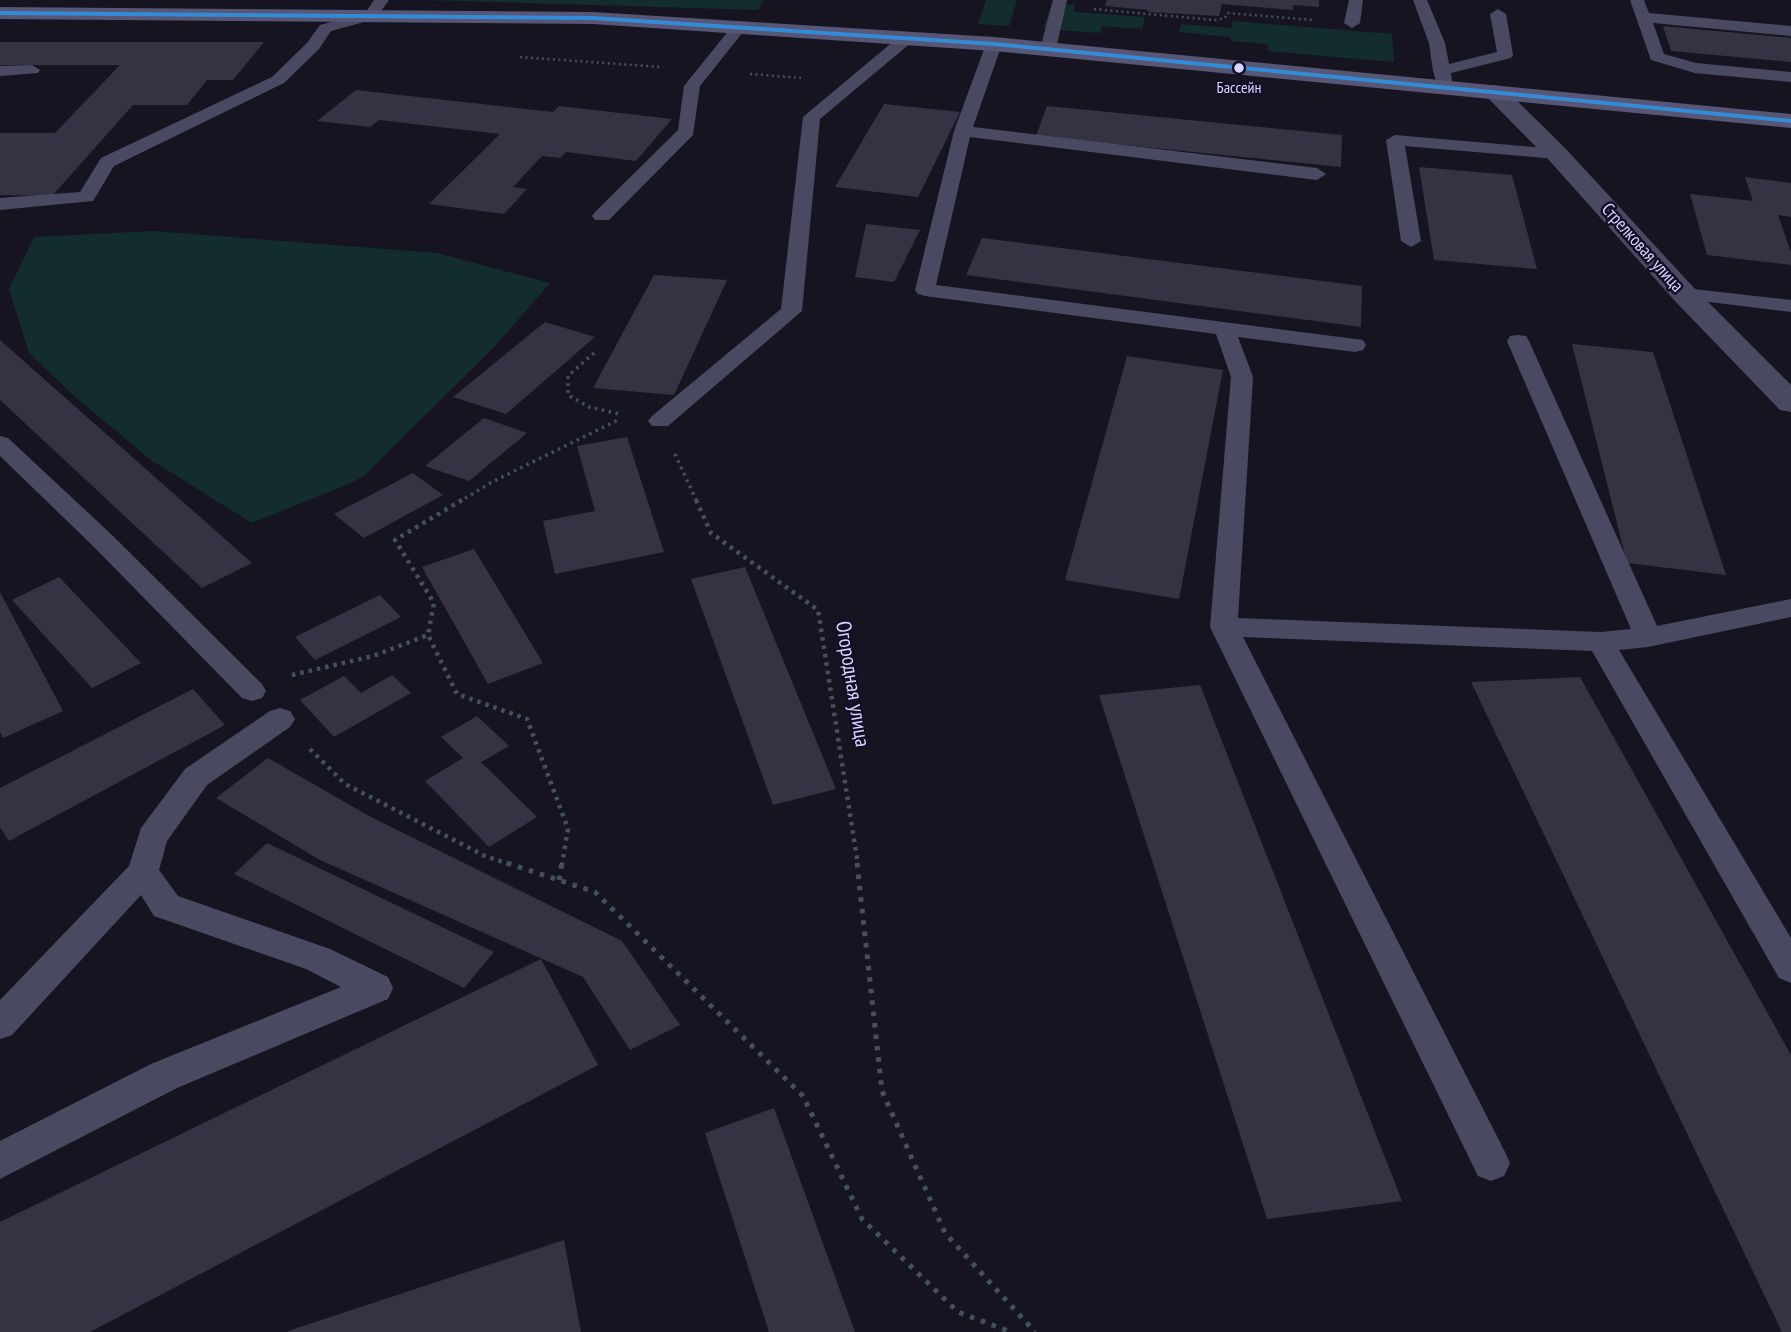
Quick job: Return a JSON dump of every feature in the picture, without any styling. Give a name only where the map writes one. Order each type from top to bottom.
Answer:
[{"type":"main road","points":[[0,13],[376,8],[593,18],[994,44],[1443,79],[1495,92],[1791,121]]},
{"type":"street","name":"Стрелковая улица","points":[[1495,92],[1557,154],[1684,294],[1791,403]]},
{"type":"lane","points":[[1048,49],[1060,0]]},
{"type":"lane","points":[[1352,23],[1356,0]]},
{"type":"lane","points":[[1420,0],[1437,43],[1443,79],[1505,55],[1498,14]]},
{"type":"lane","points":[[1637,0],[1657,57],[1695,68],[1791,76]]},
{"type":"lane","points":[[0,204],[86,197],[107,162],[278,79],[313,46],[325,28],[376,8]]},
{"type":"lane","points":[[1643,17],[1791,31]]},
{"type":"lane","points":[[602,216],[687,131],[692,86],[739,27]]},
{"type":"lane","points":[[660,421],[791,312],[812,117],[907,38]]},
{"type":"lane","points":[[994,44],[963,131],[925,290],[1355,345]]},
{"type":"lane","points":[[0,71],[32,70]]},
{"type":"lane","points":[[963,131],[1317,174]]},
{"type":"lane","points":[[1412,240],[1395,140],[1557,154]]},
{"type":"lane","points":[[1684,294],[1791,306]]},
{"type":"lane","points":[[1225,329],[1242,377],[1223,627],[1491,1163]]},
{"type":"lane","points":[[1518,341],[1648,637]]},
{"type":"lane","points":[[0,443],[103,541],[252,691]]},
{"type":"lane","points":[[1223,627],[1601,642],[1648,637],[1791,608]]},
{"type":"lane","points":[[1601,642],[1791,968]]},
{"type":"lane","points":[[0,1024],[142,872],[152,836],[196,777],[280,719]]},
{"type":"lane","points":[[0,1161],[164,1076],[376,988],[318,959],[166,906],[142,872]]},
{"type":"path","points":[[1087,7],[1215,20],[1225,18],[1227,13],[1352,23]]},
{"type":"path","points":[[513,57],[854,82]]},
{"type":"path","points":[[559,880],[568,830],[527,719],[457,694],[428,635],[434,603],[396,540],[492,482],[627,416],[589,407],[568,394],[568,376],[594,353]]},
{"type":"path","name":"Огородная улица","points":[[660,421],[711,533],[818,610],[858,867],[882,1091],[945,1233],[1035,1332]]},
{"type":"path","points":[[252,691],[296,673],[373,656],[428,635]]},
{"type":"path","points":[[280,719],[345,784],[485,856],[595,892],[803,1096],[862,1219],[958,1312],[1011,1332]]},
{"type":"green space","points":[[427,0],[764,0],[758,10]]},
{"type":"green space","points":[[986,0],[1017,0],[1009,26],[978,24]]},
{"type":"green space","points":[[1052,3],[1075,5],[1074,12],[1145,17],[1142,29],[1102,26],[1100,33],[1043,29]]},
{"type":"green space","points":[[1233,21],[1392,34],[1394,62],[1267,51],[1268,44],[1230,41],[1230,37],[1179,32],[1181,24],[1232,28]]},
{"type":"green space","points":[[153,231],[437,253],[550,283],[496,345],[365,475],[252,523],[151,460],[73,395],[29,353],[9,289],[34,237]]},
{"type":"building","points":[[1107,0],[1319,0],[1319,7],[1293,5],[1293,10],[1222,4],[1219,16],[1148,12],[1105,6]]},
{"type":"building","points":[[1663,26],[1791,38],[1791,62],[1671,51]]},
{"type":"building","points":[[0,42],[264,42],[233,80],[207,80],[187,105],[133,105],[52,196],[0,195],[0,133],[55,133],[120,65],[0,65]]},
{"type":"building","points":[[356,90],[553,112],[559,106],[672,119],[636,161],[566,152],[560,158],[542,156],[513,187],[527,189],[504,214],[429,204],[500,134],[379,120],[370,127],[317,121]]},
{"type":"building","points":[[884,104],[960,112],[918,197],[835,187]]},
{"type":"building","points":[[1047,106],[1342,135],[1341,167],[1036,136]]},
{"type":"building","points":[[1419,167],[1512,175],[1537,269],[1434,260]]},
{"type":"building","points":[[1745,177],[1791,183],[1791,217],[1778,215],[1791,252],[1791,265],[1707,255],[1690,194],[1753,201]]},
{"type":"building","points":[[866,224],[920,230],[894,282],[855,277]]},
{"type":"building","points":[[982,238],[1362,286],[1361,327],[966,275]]},
{"type":"building","points":[[654,275],[727,280],[674,395],[593,388]]},
{"type":"building","points":[[545,322],[595,337],[506,414],[453,397]]},
{"type":"building","points":[[0,340],[252,563],[202,588],[0,400]]},
{"type":"building","points":[[1572,344],[1653,352],[1726,575],[1627,563]]},
{"type":"building","points":[[1127,356],[1223,370],[1179,599],[1065,580]]},
{"type":"building","points":[[484,418],[527,433],[469,481],[425,466]]},
{"type":"building","points":[[627,437],[664,552],[555,574],[543,521],[595,511],[577,446]]},
{"type":"building","points":[[413,473],[443,495],[364,538],[334,514]]},
{"type":"building","points":[[474,549],[543,663],[488,684],[422,567]]},
{"type":"building","points":[[745,567],[836,789],[773,805],[691,579]]},
{"type":"building","points":[[59,577],[141,663],[92,688],[12,600]]},
{"type":"building","points":[[0,592],[63,711],[3,738],[0,732]]},
{"type":"building","points":[[380,595],[401,617],[315,660],[295,637]]},
{"type":"building","points":[[392,675],[411,693],[334,737],[300,700],[344,676],[361,693]]},
{"type":"building","points":[[1580,677],[1791,1055],[1791,1332],[1782,1332],[1471,682]]},
{"type":"building","points":[[1200,685],[1402,1201],[1267,1219],[1099,695]]},
{"type":"building","points":[[193,689],[225,725],[9,841],[0,827],[0,788]]},
{"type":"building","points":[[477,716],[509,746],[481,762],[537,817],[489,847],[425,781],[463,758],[441,737]]},
{"type":"building","points":[[268,758],[369,816],[622,941],[680,1025],[630,1050],[583,977],[320,860],[216,798]]},
{"type":"building","points":[[267,843],[494,952],[464,988],[234,874]]},
{"type":"building","points":[[541,959],[598,1065],[90,1332],[0,1332],[0,1222]]},
{"type":"building","points":[[774,1108],[855,1332],[769,1332],[705,1133]]},
{"type":"building","points":[[564,1240],[581,1332],[288,1332],[288,1331]]},
{"type":"transit line","points":[[0,13],[593,18],[994,44],[1791,121]]},
{"type":"place","name":"Бассейн","points":[[1239,68]]}]
